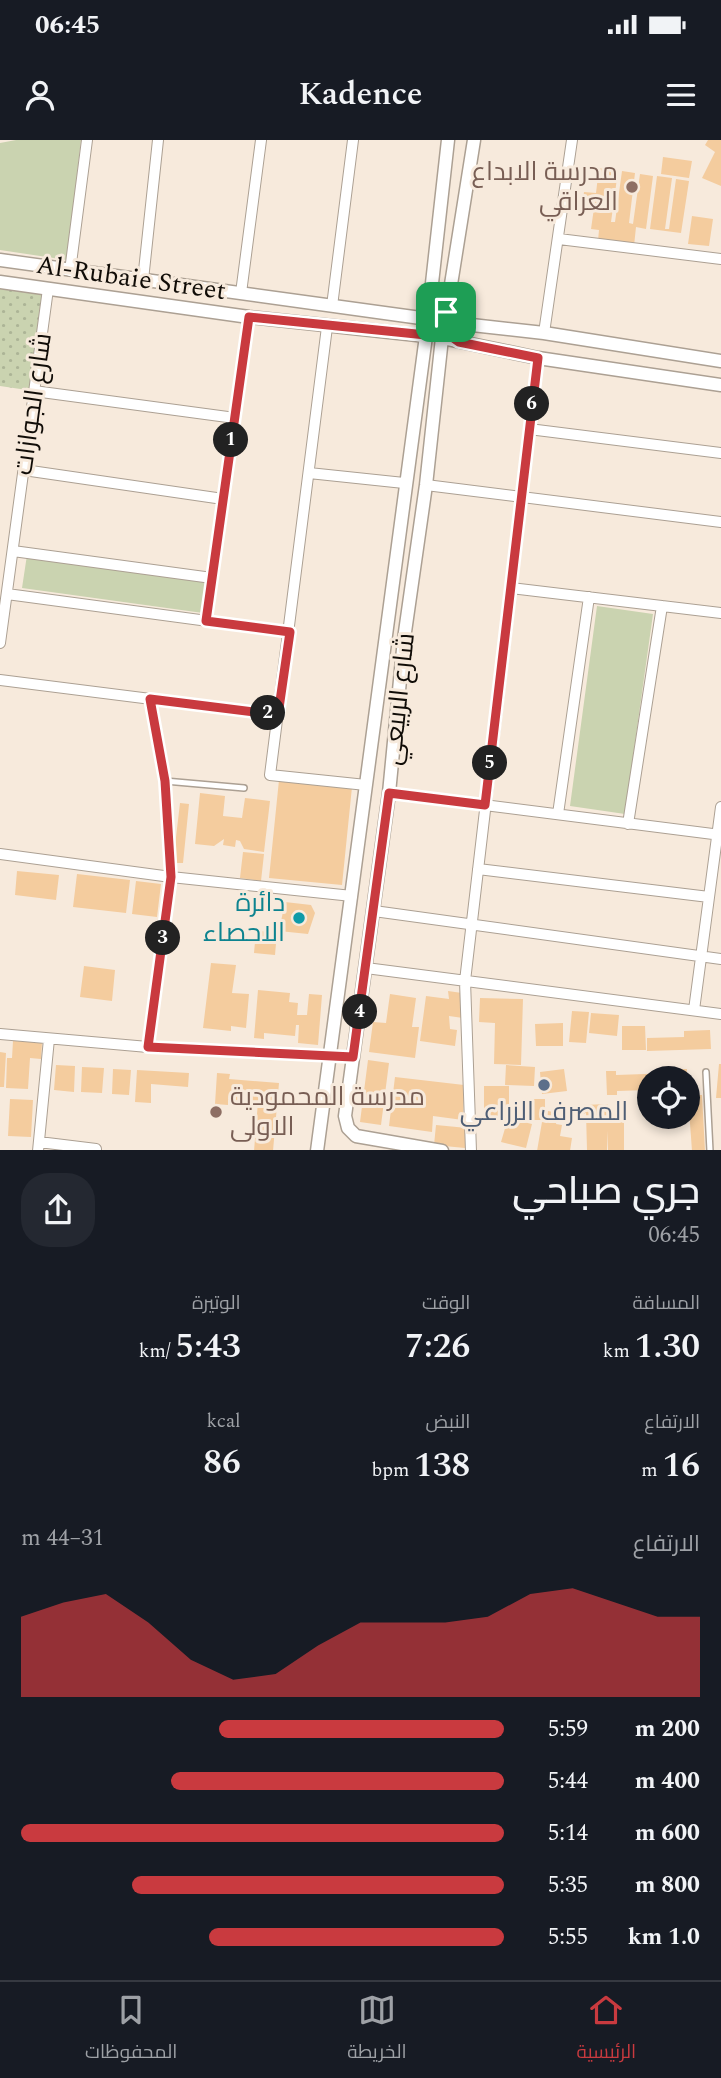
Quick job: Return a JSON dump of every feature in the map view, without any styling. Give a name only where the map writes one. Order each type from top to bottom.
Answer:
[{"type":"street","points":[[70,271],[87,140]]},
{"type":"street","points":[[143,280],[158,140]]},
{"type":"street","points":[[241,293],[261,140]]},
{"type":"street","points":[[331,306],[353,140]]},
{"type":"street","points":[[426,335],[424,325],[428,319],[448,140]]},
{"type":"street","points":[[442,338],[447,329],[445,322],[474,140]]},
{"type":"street","points":[[544,333],[572,140]]},
{"type":"street","points":[[559,239],[721,260]]},
{"type":"street","name":"Al-Rubaie Street","points":[[0,260],[428,319],[435,317],[445,322],[544,333],[721,361]]},
{"type":"street","points":[[51,289],[62,287],[65,281],[64,275],[56,269]]},
{"type":"street","points":[[82,294],[74,288],[73,282],[76,276],[84,273]]},
{"type":"street","name":"Al-Rubaie Street","points":[[0,282],[327,327],[426,335],[432,340],[442,338],[538,358],[721,385]]},
{"type":"street","name":"شارع الجوازات","points":[[0,643],[34,391],[51,289]]},
{"type":"street","points":[[429,304],[432,312],[438,315],[444,314],[449,306]]},
{"type":"street","points":[[411,315],[422,312],[429,304]]},
{"type":"street","points":[[408,335],[417,340],[422,350],[433,342],[439,345],[442,352],[459,342],[452,337],[451,330],[454,325],[462,322],[449,306]]},
{"type":"street","points":[[408,335],[416,333],[419,327],[418,321],[411,315]]},
{"type":"street","points":[[206,621],[249,317]]},
{"type":"street","points":[[327,327],[270,775],[366,785]]},
{"type":"street","name":"شارع الربيعي","points":[[317,1150],[332,1055],[404,483],[426,335]]},
{"type":"street","name":"شارع الربيعي","points":[[442,338],[426,485],[403,651],[389,793],[345,1116],[350,1131],[360,1137],[442,1150]]},
{"type":"street","points":[[471,1150],[465,981],[538,358]]},
{"type":"street","points":[[34,391],[235,418]]},
{"type":"street","points":[[529,429],[721,453]]},
{"type":"street","points":[[24,470],[223,499]]},
{"type":"street","points":[[309,473],[404,483]]},
{"type":"street","points":[[426,485],[721,522]]},
{"type":"street","points":[[13,551],[212,578]]},
{"type":"street","points":[[511,588],[721,613]]},
{"type":"street","points":[[7,594],[290,632]]},
{"type":"street","points":[[558,814],[589,597]]},
{"type":"street","points":[[628,824],[662,606]]},
{"type":"street","points":[[387,617],[388,626],[394,630],[400,630],[407,622]]},
{"type":"street","points":[[383,648],[395,640],[400,643],[403,651]]},
{"type":"street","points":[[0,680],[278,715]]},
{"type":"street","points":[[148,1047],[171,877],[165,781],[150,699]]},
{"type":"street","points":[[389,793],[719,835]]},
{"type":"street","points":[[694,1010],[721,807]]},
{"type":"street","points":[[0,854],[171,877],[352,896]]},
{"type":"street","points":[[478,869],[709,897]]},
{"type":"street","points":[[374,911],[721,959]]},
{"type":"street","points":[[366,968],[721,1014]]},
{"type":"street","points":[[0,1034],[148,1047],[353,1057]]},
{"type":"street","points":[[49,1039],[39,1146],[96,1149]]},
{"type":"lane","points":[[165,781],[244,788]]},
{"type":"lane","points":[[706,1072],[710,1150]]},
{"type":"green space","points":[[16,140],[81,140],[67,260],[0,250],[0,143]]},
{"type":"green space","points":[[0,286],[48,289],[34,391],[0,386]]},
{"type":"green space","points":[[27,555],[208,581],[203,613],[22,588]]},
{"type":"green space","points":[[597,606],[653,614],[625,814],[570,806]]},
{"type":"building","points":[[708,140],[721,140],[721,186],[702,178],[715,152],[705,145]]},
{"type":"building","points":[[663,157],[692,161],[689,178],[661,174]]},
{"type":"building","points":[[599,168],[618,171],[611,222],[615,222],[622,171],[635,173],[629,223],[633,224],[640,174],[653,176],[646,229],[636,227],[634,246],[598,241],[599,230],[591,229],[594,208],[582,207],[584,192],[596,193]]},
{"type":"building","points":[[657,176],[672,178],[665,229],[669,229],[676,179],[689,181],[681,233],[650,229]]},
{"type":"building","points":[[692,216],[713,219],[709,246],[688,244]]},
{"type":"building","points":[[279,780],[352,787],[342,885],[269,878]]},
{"type":"building","points":[[200,793],[225,796],[223,816],[242,818],[245,798],[270,801],[264,852],[244,849],[240,841],[236,840],[235,847],[223,845],[224,839],[214,846],[195,844]]},
{"type":"building","points":[[180,803],[189,804],[183,863],[173,863]]},
{"type":"building","points":[[243,852],[264,854],[261,881],[240,878]]},
{"type":"building","points":[[17,871],[59,875],[56,900],[15,895]]},
{"type":"building","points":[[77,874],[130,880],[126,913],[73,907]]},
{"type":"building","points":[[136,881],[161,884],[157,917],[132,914]]},
{"type":"building","name":"دائرة الاحصاء","points":[[285,902],[311,905],[315,913],[308,934],[279,931]]},
{"type":"building","points":[[256,931],[277,932],[275,955],[254,953]]},
{"type":"building","points":[[211,963],[236,965],[232,993],[249,994],[246,1028],[231,1026],[231,1031],[203,1028]]},
{"type":"building","points":[[84,966],[115,970],[112,1001],[80,997]]},
{"type":"building","points":[[258,990],[290,993],[289,1002],[298,1003],[297,1015],[307,1015],[309,994],[322,995],[318,1045],[298,1043],[299,1025],[296,1025],[295,1036],[264,1033],[264,1039],[254,1038]]},
{"type":"building","points":[[448,991],[462,993],[463,1018],[449,1016],[450,1029],[457,1030],[455,1046],[420,1041],[426,996],[449,999]]},
{"type":"building","points":[[390,994],[416,998],[412,1027],[419,1027],[415,1058],[369,1052],[373,1022],[386,1023]]},
{"type":"building","points":[[480,998],[523,999],[521,1065],[494,1064],[495,1023],[479,1022]]},
{"type":"building","points":[[572,1011],[589,1012],[586,1043],[569,1042]]},
{"type":"building","points":[[591,1013],[619,1015],[617,1036],[589,1033]]},
{"type":"building","points":[[563,1023],[563,1046],[536,1046],[535,1024]]},
{"type":"building","points":[[622,1026],[645,1026],[646,1050],[622,1050]]},
{"type":"building","points":[[710,1030],[711,1049],[647,1051],[647,1038],[684,1037],[684,1031]]},
{"type":"building","points":[[13,1041],[42,1042],[41,1059],[30,1058],[28,1089],[6,1088],[7,1058],[12,1058]]},
{"type":"building","points":[[0,1052],[6,1053],[4,1087],[0,1087]]},
{"type":"building","points":[[368,1060],[389,1063],[381,1125],[360,1122]]},
{"type":"building","points":[[719,1064],[721,1098],[716,1098]]},
{"type":"building","points":[[56,1065],[75,1066],[74,1092],[54,1090]]},
{"type":"building","points":[[506,1065],[535,1067],[534,1086],[505,1085]]},
{"type":"building","points":[[82,1067],[104,1068],[102,1093],[81,1092]]},
{"type":"building","points":[[113,1069],[131,1070],[129,1095],[112,1094]]},
{"type":"building","points":[[564,1069],[567,1091],[542,1094],[540,1072]]},
{"type":"building","points":[[137,1070],[189,1073],[188,1087],[151,1084],[151,1103],[135,1102]]},
{"type":"building","points":[[606,1071],[616,1071],[616,1075],[637,1074],[637,1090],[617,1091],[617,1095],[607,1095]]},
{"type":"building","points":[[217,1073],[230,1074],[229,1079],[279,1083],[273,1150],[254,1150],[258,1102],[228,1100],[228,1105],[215,1104]]},
{"type":"building","points":[[395,1077],[464,1085],[463,1120],[433,1116],[432,1132],[389,1126]]},
{"type":"building","points":[[484,1086],[509,1086],[509,1121],[484,1121]]},
{"type":"building","points":[[700,1095],[702,1095],[705,1150],[692,1150],[690,1129],[700,1129]]},
{"type":"building","points":[[10,1099],[33,1100],[31,1137],[8,1136]]},
{"type":"building","points":[[524,1099],[545,1099],[545,1120],[524,1120]]},
{"type":"building","points":[[608,1104],[607,1150],[587,1150],[586,1113],[583,1114],[583,1105]]},
{"type":"building","points":[[548,1111],[558,1113],[556,1124],[562,1125],[560,1136],[572,1138],[570,1150],[537,1150],[542,1122],[547,1123]]},
{"type":"building","points":[[607,1116],[624,1116],[624,1150],[608,1150]]},
{"type":"building","points":[[515,1120],[532,1124],[526,1148],[501,1142],[506,1125],[513,1127]]},
{"type":"building","points":[[436,1125],[467,1128],[465,1148],[434,1145]]},
{"type":"place","name":"مدرسة الابداع العراقي","points":[[632,187]]},
{"type":"place","name":"دائرة الاحصاء","points":[[299,918]]},
{"type":"place","name":"المصرف الزراعي","points":[[544,1085]]},
{"type":"place","name":"مدرسة المحمودية الاولى","points":[[216,1112]]},
{"type":"route","points":[[429,304],[430,310],[435,314],[446,312],[449,306],[456,318],[462,322],[454,325],[451,330],[452,337],[459,342],[538,358],[485,805],[389,793],[353,1057],[148,1047],[171,877],[165,781],[150,699],[278,715],[290,632],[206,621],[249,317],[426,335],[424,325],[428,319],[429,304]]}]
